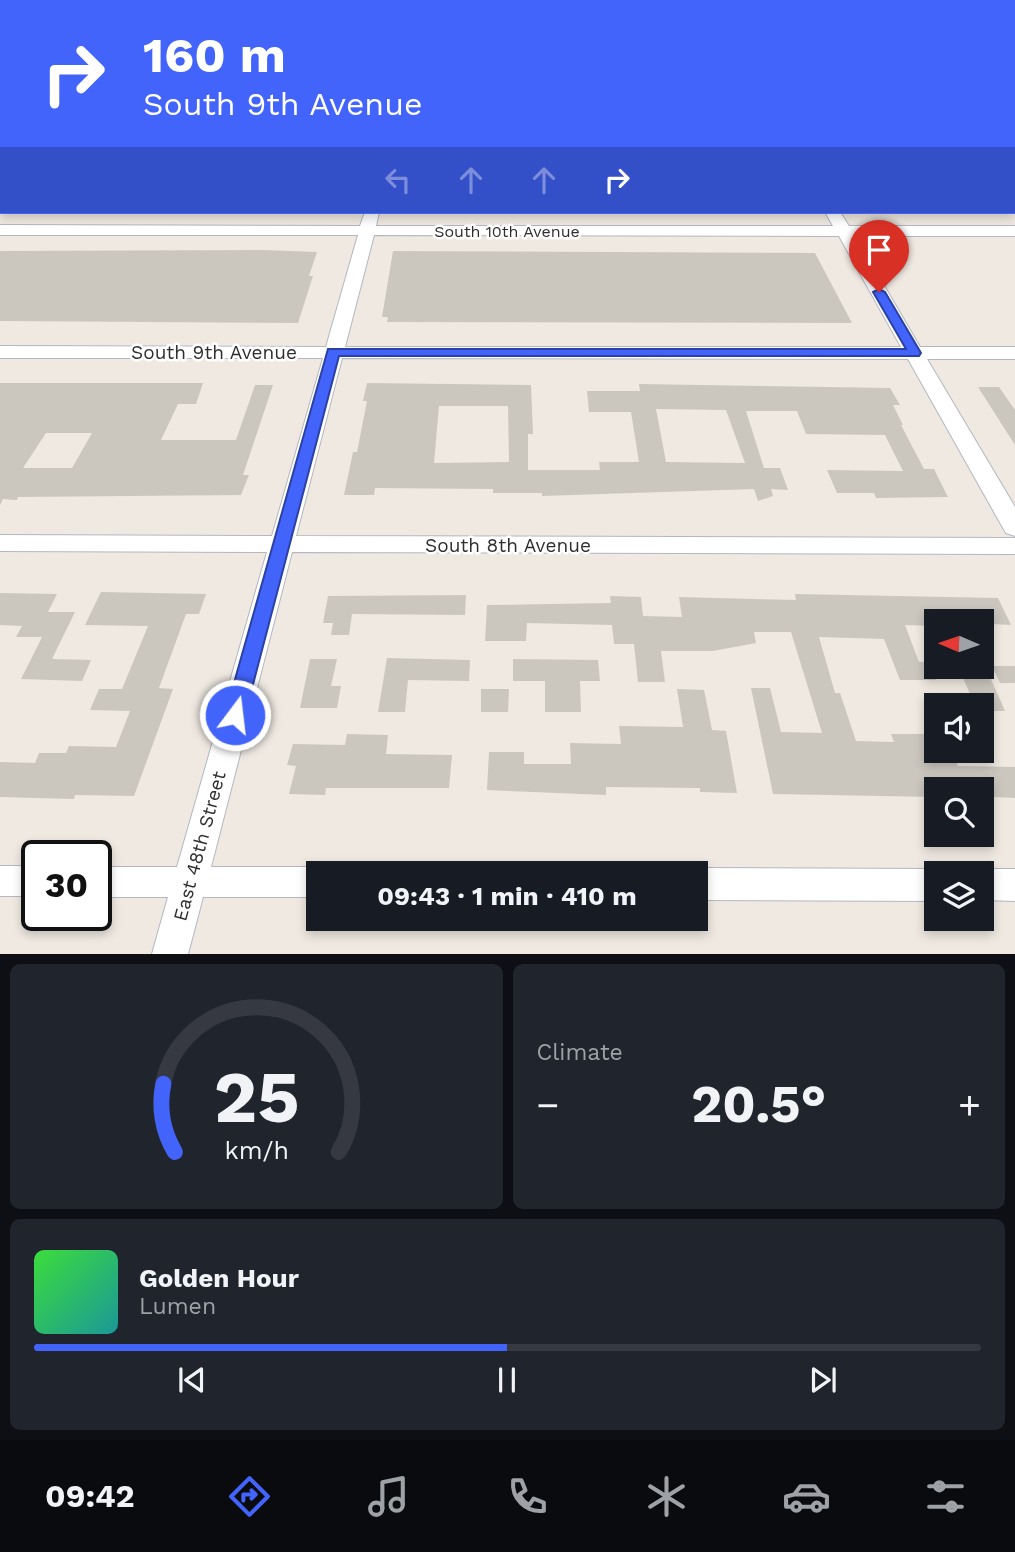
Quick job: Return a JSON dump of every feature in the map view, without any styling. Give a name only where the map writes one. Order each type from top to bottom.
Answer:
[{"type":"street","points":[[834,214],[1015,528]]},
{"type":"street","name":"South 10th Avenue","points":[[0,230],[369,221],[1015,232]]},
{"type":"street","name":"East 48th Street","points":[[170,954],[369,221]]},
{"type":"street","name":"South 9th Avenue","points":[[0,352],[1015,354]]},
{"type":"street","name":"South 8th Avenue","points":[[0,543],[1015,546]]},
{"type":"street","points":[[0,881],[21,881]]},
{"type":"street","points":[[112,882],[306,882]]},
{"type":"street","points":[[708,884],[924,885]]},
{"type":"street","points":[[994,885],[1015,885]]},
{"type":"building","points":[[0,251],[317,252],[309,276],[313,276],[298,323],[0,321]]},
{"type":"building","points":[[393,251],[815,253],[852,323],[387,322],[388,317],[382,317]]},
{"type":"building","points":[[0,383],[203,383],[196,404],[178,404],[161,440],[236,440],[255,385],[273,385],[243,475],[249,475],[241,495],[18,497],[17,500],[3,499],[0,505]],"holes":[[[46,433],[92,433],[72,468],[23,468]]]},
{"type":"building","points":[[367,383],[531,385],[533,434],[528,434],[528,470],[600,470],[599,462],[639,462],[631,412],[589,412],[587,391],[640,391],[639,384],[890,388],[900,405],[893,405],[901,425],[924,469],[934,469],[948,497],[876,498],[874,493],[837,493],[827,470],[903,471],[885,435],[806,434],[797,411],[746,411],[764,468],[780,468],[788,490],[771,489],[773,496],[758,501],[754,489],[542,496],[542,493],[493,493],[493,489],[375,488],[374,495],[344,495],[353,452],[357,452],[367,401],[363,401]],"holes":[[[439,406],[508,406],[509,462],[434,463]],[[656,409],[726,410],[745,463],[666,462]]]},
{"type":"building","points":[[978,387],[999,387],[1015,410],[1015,445]]},
{"type":"building","points":[[101,592],[206,594],[199,614],[186,614],[159,688],[173,689],[134,796],[75,795],[74,799],[0,797],[0,762],[35,763],[39,753],[66,753],[69,746],[116,747],[130,711],[90,710],[99,689],[122,689],[148,626],[85,625]]},
{"type":"building","points":[[0,593],[57,594],[48,612],[75,612],[52,659],[91,660],[82,681],[21,679],[42,637],[16,637],[22,626],[0,625]]},
{"type":"building","points":[[795,594],[998,598],[1011,625],[994,624],[994,609],[924,609],[924,626],[905,625],[919,662],[924,662],[924,679],[936,680],[900,680],[884,639],[819,637],[835,693],[840,693],[856,741],[894,742],[891,734],[924,734],[924,763],[1015,767],[1015,798],[994,797],[994,777],[924,777],[924,797],[773,794],[751,688],[770,688],[781,732],[822,733],[791,632],[754,632],[756,643],[713,651],[661,651],[665,682],[638,682],[634,644],[614,644],[612,625],[527,623],[526,641],[485,641],[487,605],[611,603],[610,596],[641,597],[643,616],[682,617],[679,597],[796,600]]},
{"type":"building","points":[[466,595],[465,615],[352,614],[349,635],[331,635],[333,623],[323,623],[328,596]]},
{"type":"building","points":[[387,658],[470,660],[469,681],[408,680],[405,712],[378,712]]},
{"type":"building","points":[[310,659],[337,659],[331,686],[341,686],[337,708],[300,708]]},
{"type":"building","points":[[513,659],[598,660],[600,681],[580,681],[581,712],[545,712],[545,681],[513,681]]},
{"type":"building","points":[[994,666],[1015,666],[1015,683],[1000,683]]},
{"type":"building","points":[[963,679],[991,679],[1005,711],[994,711],[994,693],[970,693]]},
{"type":"building","points":[[481,689],[509,689],[508,712],[481,712]]},
{"type":"building","points":[[677,689],[704,690],[712,730],[726,731],[737,793],[700,792],[700,788],[606,787],[606,795],[487,790],[489,752],[524,752],[524,764],[571,764],[570,743],[621,744],[619,726],[683,727]]},
{"type":"building","points":[[347,734],[388,735],[386,754],[452,755],[449,788],[326,788],[325,795],[289,794],[296,766],[287,765],[293,744],[345,745]]},
{"type":"route","points":[[235,715],[333,352],[915,353],[879,292]]}]
